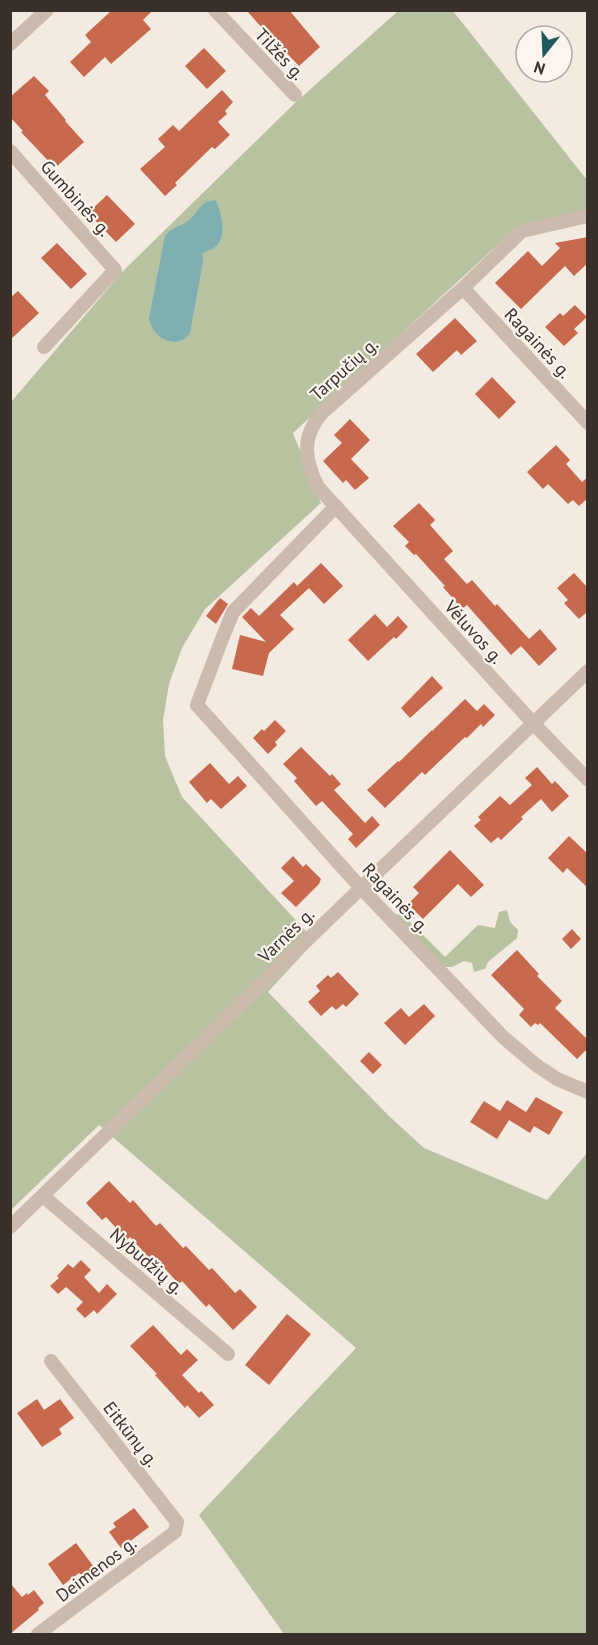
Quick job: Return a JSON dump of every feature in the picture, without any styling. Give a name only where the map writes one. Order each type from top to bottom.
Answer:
[{"type":"street","points":[[10,44],[47,10]]},
{"type":"street","name":"Tilžės g.","points":[[214,10],[295,95]]},
{"type":"street","name":"Gumbinės g.","points":[[10,151],[115,270],[44,347]]},
{"type":"street","name":"Tarpučių g.","points":[[336,506],[318,486],[310,471],[307,454],[310,430],[315,420],[463,288],[522,231],[588,216]]},
{"type":"street","name":"Ragainės g.","points":[[463,288],[588,423]]},
{"type":"street","name":"Ragainės g.","points":[[336,506],[233,612],[197,705],[361,888],[503,1037],[536,1065],[557,1079],[588,1092]]},
{"type":"street","name":"Vėluvos g.","points":[[336,506],[532,723],[588,780]]},
{"type":"street","name":"Varnės g.","points":[[10,1227],[588,671]]},
{"type":"street","name":"Nybudžių g.","points":[[43,1196],[228,1354]]},
{"type":"street","name":"Eitkūnų g.","points":[[51,1361],[177,1522],[174,1532]]},
{"type":"street","name":"Deimenos g.","points":[[38,1635],[174,1532]]},
{"type":"green space","points":[[398,11],[453,11],[587,180],[587,210],[517,227],[293,433],[321,503],[205,609],[182,648],[169,684],[163,720],[165,756],[182,797],[315,941],[268,992],[388,1115],[424,1148],[547,1200],[587,1153],[587,1634],[284,1634],[199,1515],[356,1348],[99,1125],[11,1210],[11,402],[123,271],[295,103]]},
{"type":"green space","points":[[507,910],[510,922],[518,930],[517,938],[488,962],[485,969],[474,972],[472,963],[464,961],[452,967],[442,967],[392,915],[399,914],[408,920],[445,957],[478,925],[495,928],[499,912]]},
{"type":"water","points":[[216,200],[221,218],[221,237],[214,248],[202,253],[203,261],[190,333],[185,339],[178,341],[165,340],[154,331],[149,318],[165,236],[189,220],[206,202]]},
{"type":"building","points":[[112,10],[153,10],[143,20],[151,29],[111,64],[105,57],[84,77],[70,62],[91,42],[85,35]]},
{"type":"building","points":[[246,10],[289,10],[320,47],[299,66],[279,45],[276,47]]},
{"type":"building","points":[[204,48],[226,71],[207,89],[185,66]]},
{"type":"building","points":[[34,76],[49,91],[45,95],[84,142],[55,168],[10,117],[10,97]]},
{"type":"building","points":[[222,90],[233,102],[225,111],[227,114],[218,122],[230,135],[215,149],[212,147],[165,196],[140,169],[165,147],[158,139],[173,125],[179,131]]},
{"type":"building","points":[[107,195],[135,224],[116,242],[88,213]]},
{"type":"building","points":[[588,237],[588,263],[574,276],[565,266],[521,309],[495,283],[528,251],[542,266],[560,248],[555,243]]},
{"type":"building","points":[[57,243],[87,274],[71,289],[41,258]]},
{"type":"building","points":[[18,291],[39,313],[10,340],[10,298]]},
{"type":"building","points":[[575,305],[587,317],[574,329],[578,333],[564,346],[545,327],[560,313],[563,316]]},
{"type":"building","points":[[455,318],[477,341],[461,355],[457,350],[433,372],[416,354]]},
{"type":"building","points":[[492,377],[516,402],[499,419],[475,394]]},
{"type":"building","points":[[350,419],[370,440],[351,459],[369,478],[355,490],[346,480],[343,483],[323,461],[342,443],[334,435]]},
{"type":"building","points":[[556,445],[570,460],[566,464],[582,482],[588,477],[588,498],[579,506],[573,500],[568,504],[548,484],[543,489],[527,472]]},
{"type":"building","points":[[419,503],[435,520],[430,525],[453,551],[444,559],[464,581],[467,584],[472,580],[529,639],[540,629],[557,649],[539,666],[521,646],[511,655],[467,605],[462,609],[443,587],[445,586],[416,554],[414,555],[405,546],[409,542],[393,526]]},
{"type":"building","points":[[321,563],[343,586],[324,604],[309,588],[280,615],[294,629],[269,653],[263,676],[232,669],[240,635],[266,642],[242,617],[251,608],[259,616],[294,582],[297,586]]},
{"type":"building","points":[[574,573],[588,588],[588,611],[579,619],[564,603],[568,600],[557,588]]},
{"type":"building","points":[[220,598],[228,604],[216,624],[206,616]]},
{"type":"building","points":[[375,614],[387,627],[398,616],[408,627],[368,661],[348,640]]},
{"type":"building","points":[[432,676],[443,688],[410,718],[401,708]]},
{"type":"building","points":[[465,699],[477,711],[484,704],[495,715],[483,727],[481,724],[467,738],[465,737],[425,775],[422,772],[385,808],[367,790]]},
{"type":"building","points":[[275,720],[286,731],[275,742],[277,745],[268,754],[253,738]]},
{"type":"building","points":[[301,747],[341,784],[334,790],[365,823],[372,816],[380,825],[356,848],[348,839],[353,834],[322,801],[316,806],[294,781],[297,778],[283,764]]},
{"type":"building","points":[[210,763],[229,784],[238,776],[247,786],[221,809],[211,799],[207,803],[189,782]]},
{"type":"building","points":[[537,767],[552,784],[555,781],[569,796],[552,812],[541,799],[501,840],[498,837],[491,843],[474,826],[481,820],[478,817],[500,796],[510,805],[532,785],[525,778]]},
{"type":"building","points":[[569,836],[588,854],[588,888],[567,868],[563,873],[548,858]]},
{"type":"building","points":[[450,850],[484,885],[471,897],[458,884],[423,919],[408,904],[419,893],[413,887]]},
{"type":"building","points":[[293,856],[303,867],[306,864],[321,879],[319,884],[296,907],[281,893],[294,881],[281,868]]},
{"type":"building","points":[[572,929],[581,939],[571,949],[562,939]]},
{"type":"building","points":[[517,950],[539,974],[537,976],[562,1001],[555,1008],[588,1040],[588,1048],[577,1059],[540,1023],[538,1025],[535,1023],[531,1027],[519,1015],[524,1009],[491,975]]},
{"type":"building","points":[[338,972],[359,994],[346,1007],[343,1004],[336,1010],[332,1006],[321,1016],[308,1002],[320,991],[316,986],[328,975],[331,978]]},
{"type":"building","points":[[424,1004],[435,1016],[405,1045],[384,1023],[401,1008],[409,1017]]},
{"type":"building","points":[[369,1052],[382,1065],[373,1074],[360,1061]]},
{"type":"building","points":[[536,1097],[563,1112],[549,1135],[534,1126],[530,1133],[509,1120],[497,1139],[470,1122],[484,1101],[500,1111],[507,1100],[526,1112]]},
{"type":"building","points":[[109,1181],[130,1203],[133,1200],[156,1226],[160,1223],[183,1248],[186,1246],[209,1270],[212,1268],[235,1293],[240,1289],[257,1307],[233,1330],[209,1304],[206,1307],[182,1281],[179,1284],[156,1259],[153,1262],[130,1237],[127,1240],[106,1217],[102,1220],[86,1203]]},
{"type":"building","points":[[81,1260],[91,1270],[84,1277],[99,1293],[107,1284],[117,1294],[97,1314],[94,1310],[85,1318],[76,1309],[83,1302],[66,1287],[58,1294],[50,1286],[59,1278],[57,1276],[68,1264],[73,1268]]},
{"type":"building","points":[[287,1314],[311,1334],[269,1385],[245,1365]]},
{"type":"building","points":[[153,1325],[181,1355],[187,1349],[198,1360],[182,1375],[214,1405],[199,1418],[187,1405],[185,1408],[130,1346]]},
{"type":"building","points":[[37,1399],[44,1410],[60,1399],[74,1418],[59,1429],[62,1434],[42,1447],[17,1413]]},
{"type":"building","points":[[134,1508],[149,1527],[121,1548],[109,1532],[116,1527],[113,1523]]},
{"type":"building","points":[[76,1543],[94,1567],[82,1576],[79,1573],[63,1585],[48,1564]]},
{"type":"building","points":[[10,1583],[22,1597],[34,1590],[44,1603],[38,1608],[39,1610],[10,1634]]}]
